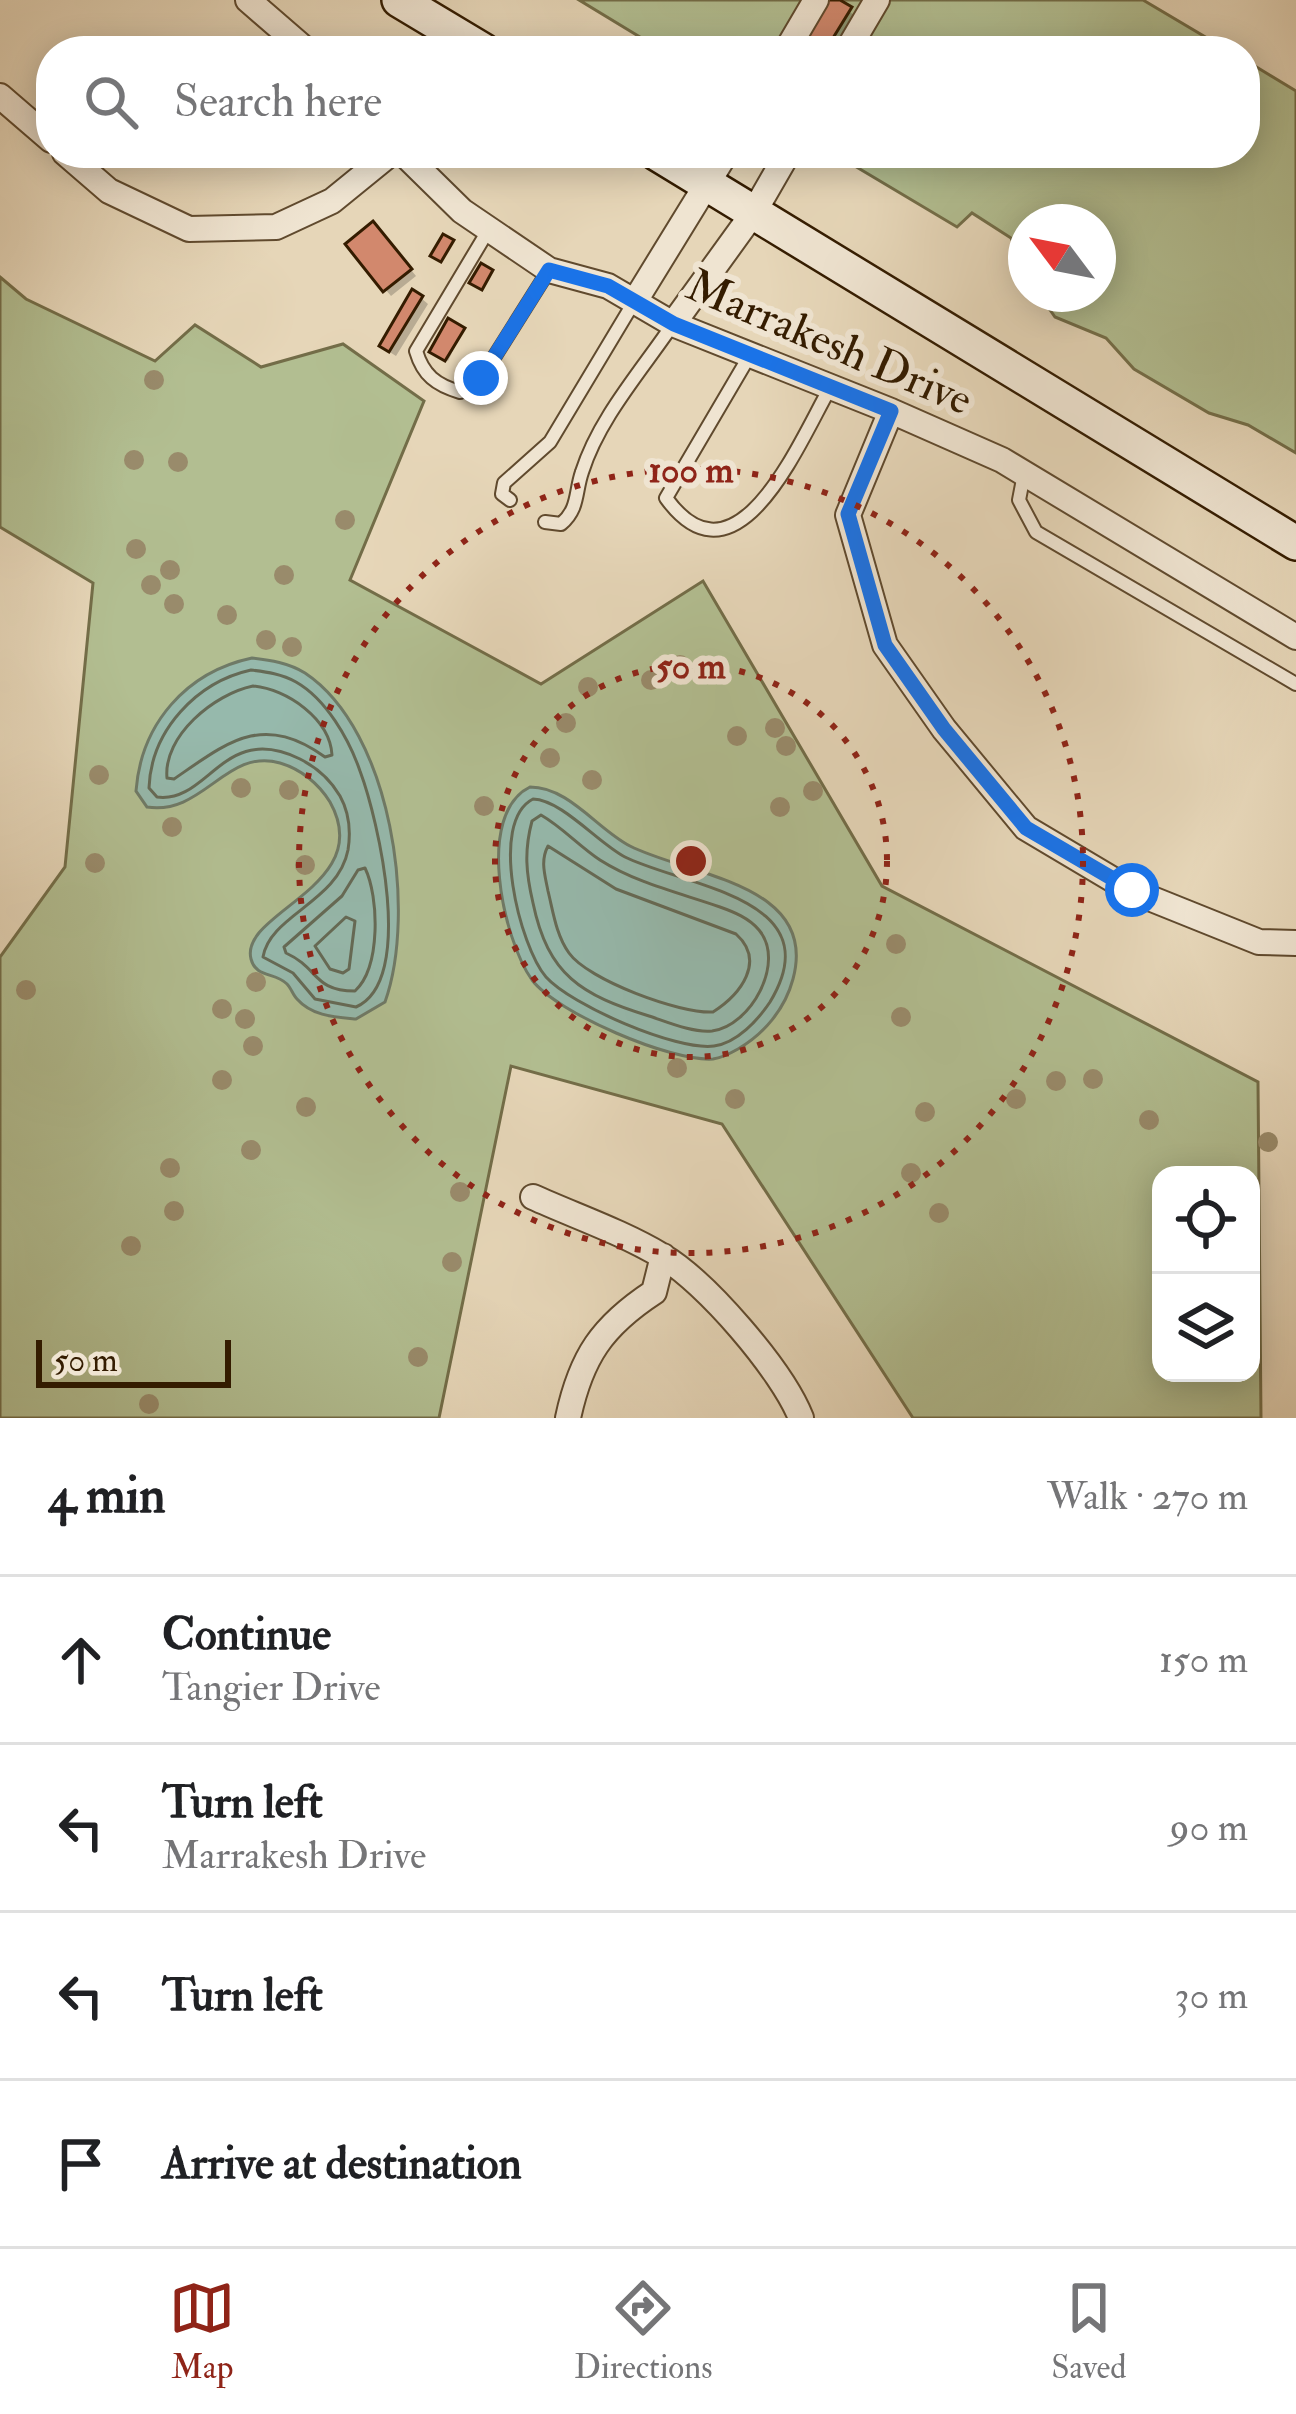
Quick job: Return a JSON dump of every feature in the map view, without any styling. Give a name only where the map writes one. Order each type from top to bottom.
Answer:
[{"type":"street","points":[[248,0],[290,36]]},
{"type":"street","points":[[399,0],[459,36]]},
{"type":"street","points":[[795,36],[816,0]]},
{"type":"street","points":[[856,36],[877,0]]},
{"type":"street","points":[[0,96],[36,127]]},
{"type":"street","points":[[82,168],[109,191],[189,229],[276,227],[332,201],[373,168]]},
{"type":"street","name":"Marrakesh Drive","points":[[418,168],[462,211],[549,270],[608,286],[674,324],[891,411],[1024,474],[1296,637]]},
{"type":"street","points":[[681,168],[1296,543]]},
{"type":"street","points":[[635,301],[717,168]]},
{"type":"street","points":[[674,324],[754,212],[779,168]]},
{"type":"street","points":[[891,411],[848,514],[885,645],[944,729],[1026,828],[1132,890],[1259,943],[1296,943]]},
{"type":"street","points":[[533,1197],[663,1256],[703,1288],[753,1344],[801,1418]]},
{"type":"street","points":[[568,1418],[593,1346],[618,1316],[654,1292],[663,1256]]},
{"type":"lane","points":[[489,230],[416,351],[422,369],[441,386],[460,392],[481,378],[549,270]]},
{"type":"lane","points":[[510,500],[502,494],[504,483],[550,442],[635,301]]},
{"type":"lane","points":[[545,522],[561,524],[572,515],[581,473],[599,434],[674,324]]},
{"type":"lane","points":[[749,355],[666,498],[676,512],[715,531],[738,525],[770,493],[830,387]]},
{"type":"lane","points":[[1024,474],[1019,500],[1036,532],[1296,684]]},
{"type":"shaded area","points":[[579,0],[1143,0],[1204,36],[638,36]]},
{"type":"shaded area","points":[[1260,69],[1296,91],[1296,453],[1248,425],[1209,413],[1134,369],[1106,338],[1055,317],[1052,312],[1116,312],[1116,204],[1008,204],[1008,236],[972,213],[957,227],[858,168],[1260,168]]},
{"type":"shaded area","points":[[0,277],[26,299],[155,361],[195,325],[261,367],[343,344],[424,401],[350,580],[541,684],[703,581],[882,886],[1258,1082],[1259,1166],[1152,1166],[1152,1382],[1260,1382],[1260,1306],[1261,1418],[913,1418],[722,1124],[511,1066],[439,1418],[0,1418],[0,957],[65,867],[93,583],[0,527]]},
{"type":"water","points":[[252,658],[305,673],[335,700],[359,736],[377,779],[390,826],[398,921],[385,1002],[356,1019],[309,1009],[287,984],[257,969],[251,959],[253,942],[265,926],[322,876],[336,855],[340,831],[330,802],[315,783],[288,766],[261,761],[245,764],[184,802],[167,807],[147,807],[136,791],[147,744],[171,705],[207,675]]},
{"type":"water","points":[[530,787],[570,801],[630,846],[743,888],[787,922],[796,947],[793,979],[765,1028],[726,1055],[694,1058],[644,1044],[589,1020],[532,980],[504,908],[499,849],[513,801]]},
{"type":"building","points":[[826,0],[840,0],[852,7],[834,36],[806,36]]},
{"type":"building","points":[[373,221],[412,269],[383,292],[345,244]]},
{"type":"building","points":[[443,234],[454,240],[441,262],[430,256]]},
{"type":"building","points":[[481,263],[493,270],[482,290],[469,283]]},
{"type":"building","points":[[412,289],[423,296],[389,352],[379,346]]},
{"type":"building","points":[[448,318],[465,328],[445,361],[429,352]]},
{"type":"route","points":[[481,378],[549,270],[608,286],[674,324],[891,411],[848,514],[885,645],[944,729],[1026,828],[1132,890]]}]
